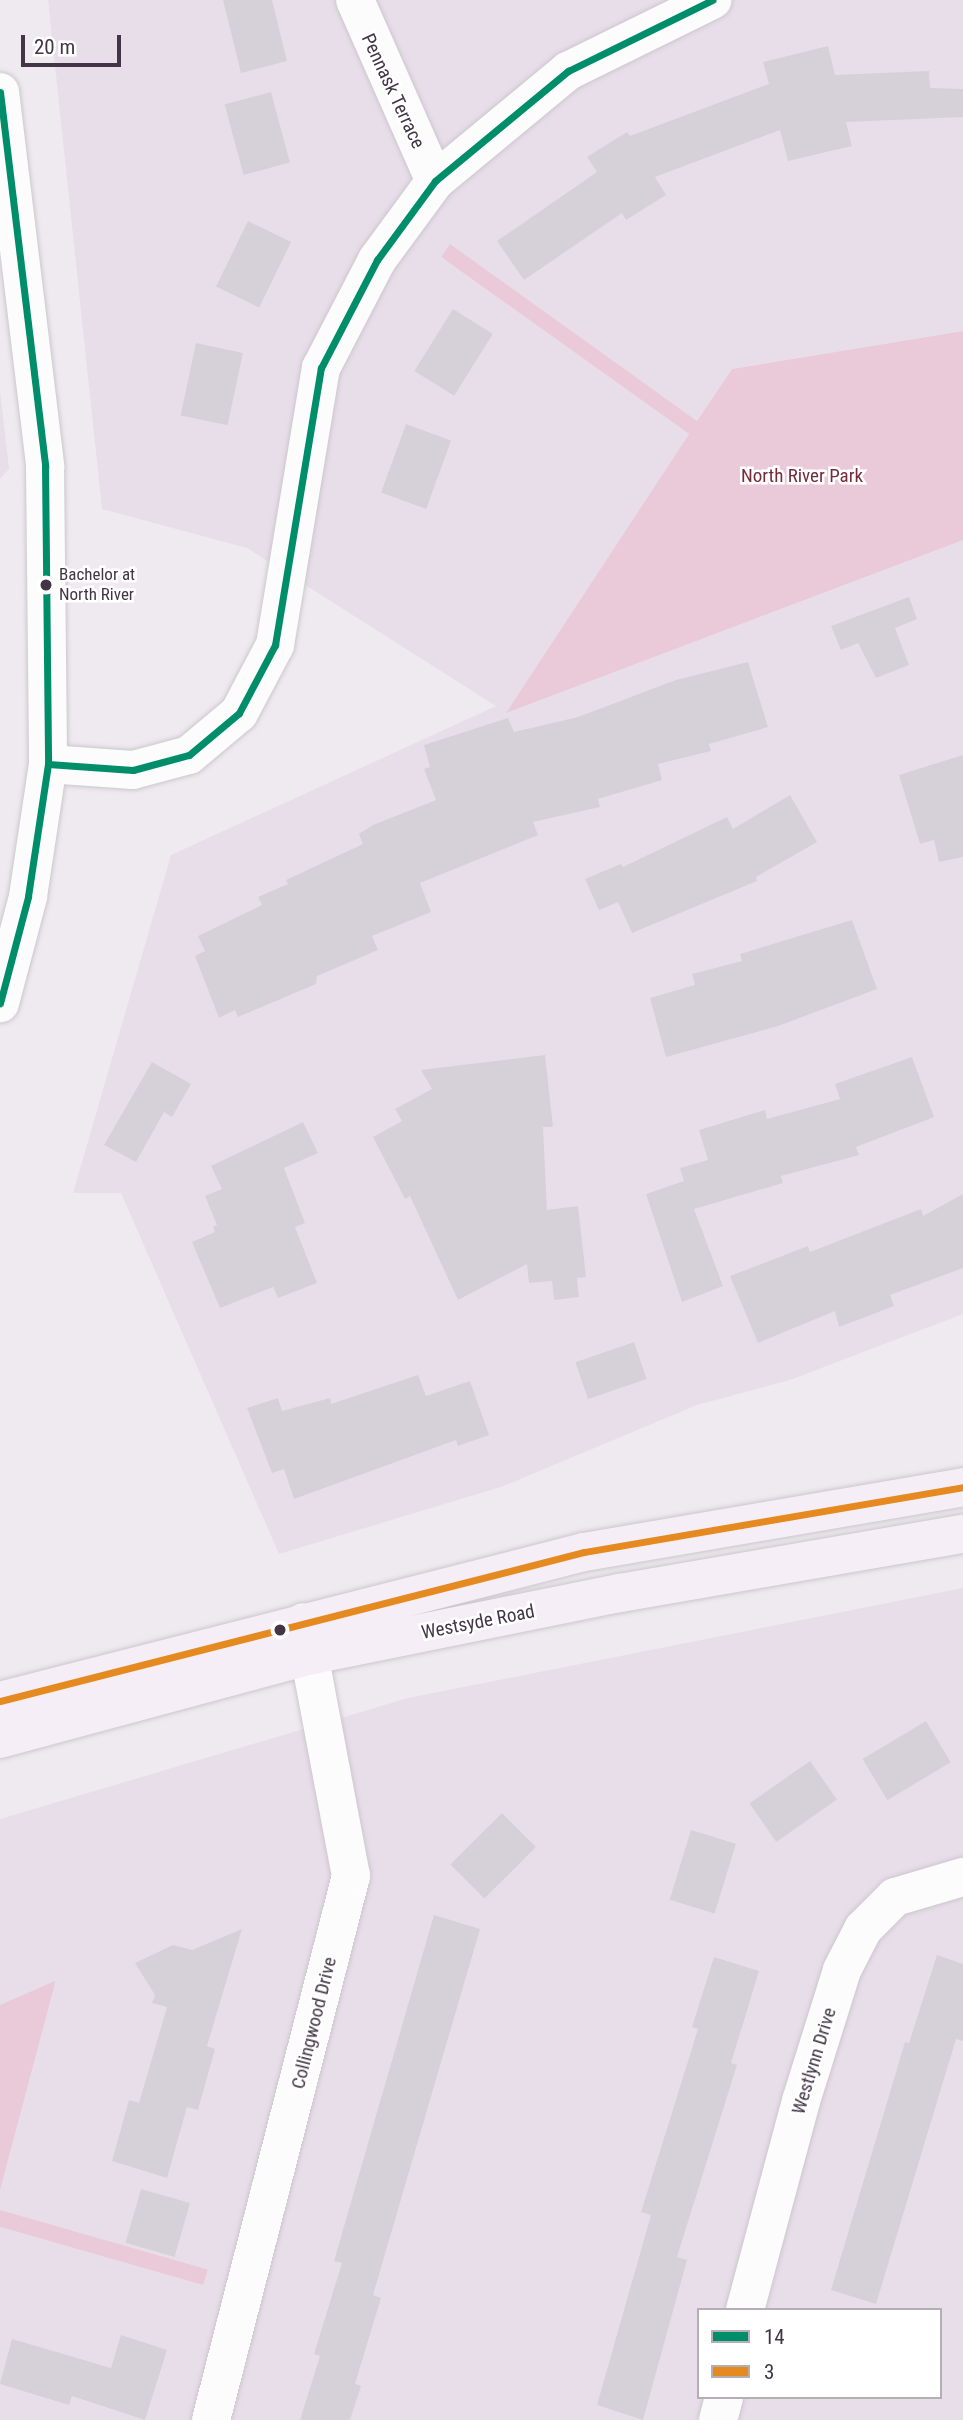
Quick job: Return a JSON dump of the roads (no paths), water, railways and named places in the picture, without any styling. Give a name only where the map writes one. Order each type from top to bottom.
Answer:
[{"type":"main road","name":"Westsyde Road","points":[[0,1739],[308,1638],[584,1552],[963,1487]]},
{"type":"main road","name":"Westsyde Road","points":[[0,1701],[308,1638],[620,1593],[963,1534]]},
{"type":"street","name":"Pennask Terrace","points":[[355,0],[435,181]]},
{"type":"street","points":[[48,764],[133,770],[178,758],[189,755],[239,713],[275,645],[321,368],[377,260],[435,181],[568,71],[712,0]]},
{"type":"street","points":[[0,92],[45,466],[48,764],[28,897],[0,1003]]},
{"type":"street","name":"Collingwood Drive","points":[[211,2420],[351,1875],[308,1638]]},
{"type":"street","name":"Westlynn Drive","points":[[746,2308],[801,2101],[842,1970],[863,1929],[895,1897],[963,1877]]},
{"type":"street","points":[[718,2420],[723,2399]]},
{"type":"place","name":"Bachelor at North River","points":[[46,585]]},
{"type":"park label","name":"North River Park","points":[[802,476]]}]
